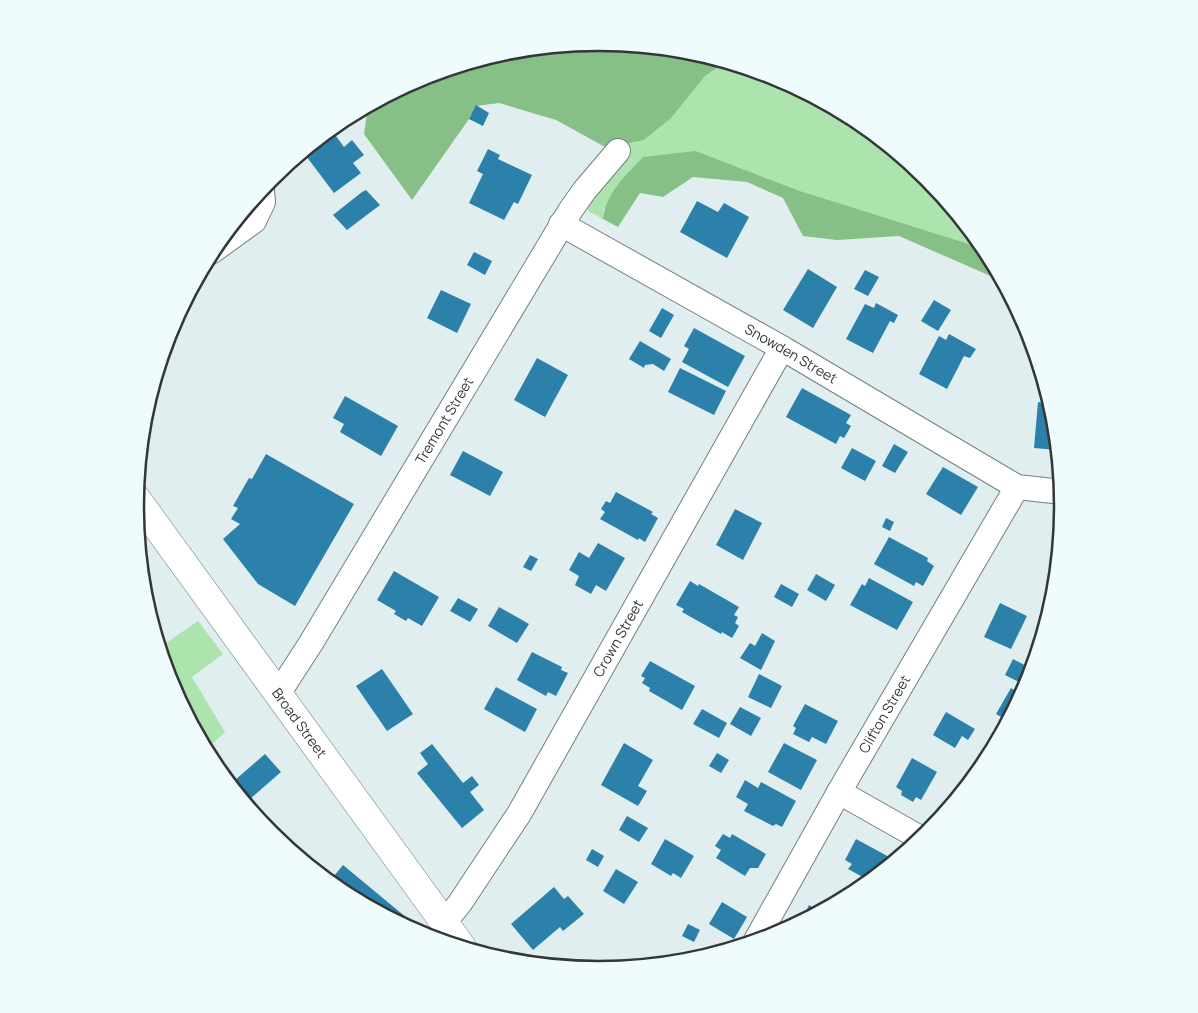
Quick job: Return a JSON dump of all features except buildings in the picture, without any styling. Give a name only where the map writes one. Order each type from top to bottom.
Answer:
[{"type":"main road","name":"Broad Street","points":[[144,509],[456,939]]},
{"type":"street","name":"Tremont Street","points":[[278,694],[311,643],[561,224],[584,191],[618,151]]},
{"type":"street","points":[[233,236],[254,221],[260,203]]},
{"type":"street","name":"Snowden Street","points":[[561,224],[782,348],[1017,487]]},
{"type":"street","name":"Crown Street","points":[[444,923],[460,903],[519,814],[782,348]]},
{"type":"street","points":[[1017,487],[1053,491]]},
{"type":"street","name":"Clifton Street","points":[[761,932],[839,792],[1017,487]]},
{"type":"street","points":[[839,792],[914,835]]},
{"type":"green space","points":[[605,51],[658,55],[717,67],[773,86],[827,112],[876,145],[899,164],[941,206],[971,245],[800,191],[696,151],[604,209],[603,219],[588,211],[607,148],[644,140],[662,125]]},
{"type":"green space","points":[[569,52],[629,52],[688,60],[718,67],[705,76],[671,118],[644,140],[607,148],[556,120],[499,103],[476,106],[469,119],[412,200],[364,134],[367,115],[398,98],[453,75],[510,60]]},
{"type":"green space","points":[[696,151],[800,191],[971,245],[991,276],[899,236],[837,240],[803,236],[783,198],[747,182],[693,177],[663,197],[640,193],[618,227],[603,219],[608,201],[618,185],[643,157]]},
{"type":"green space","points":[[198,621],[223,654],[192,677],[225,732],[211,745],[178,681],[165,644]]}]
